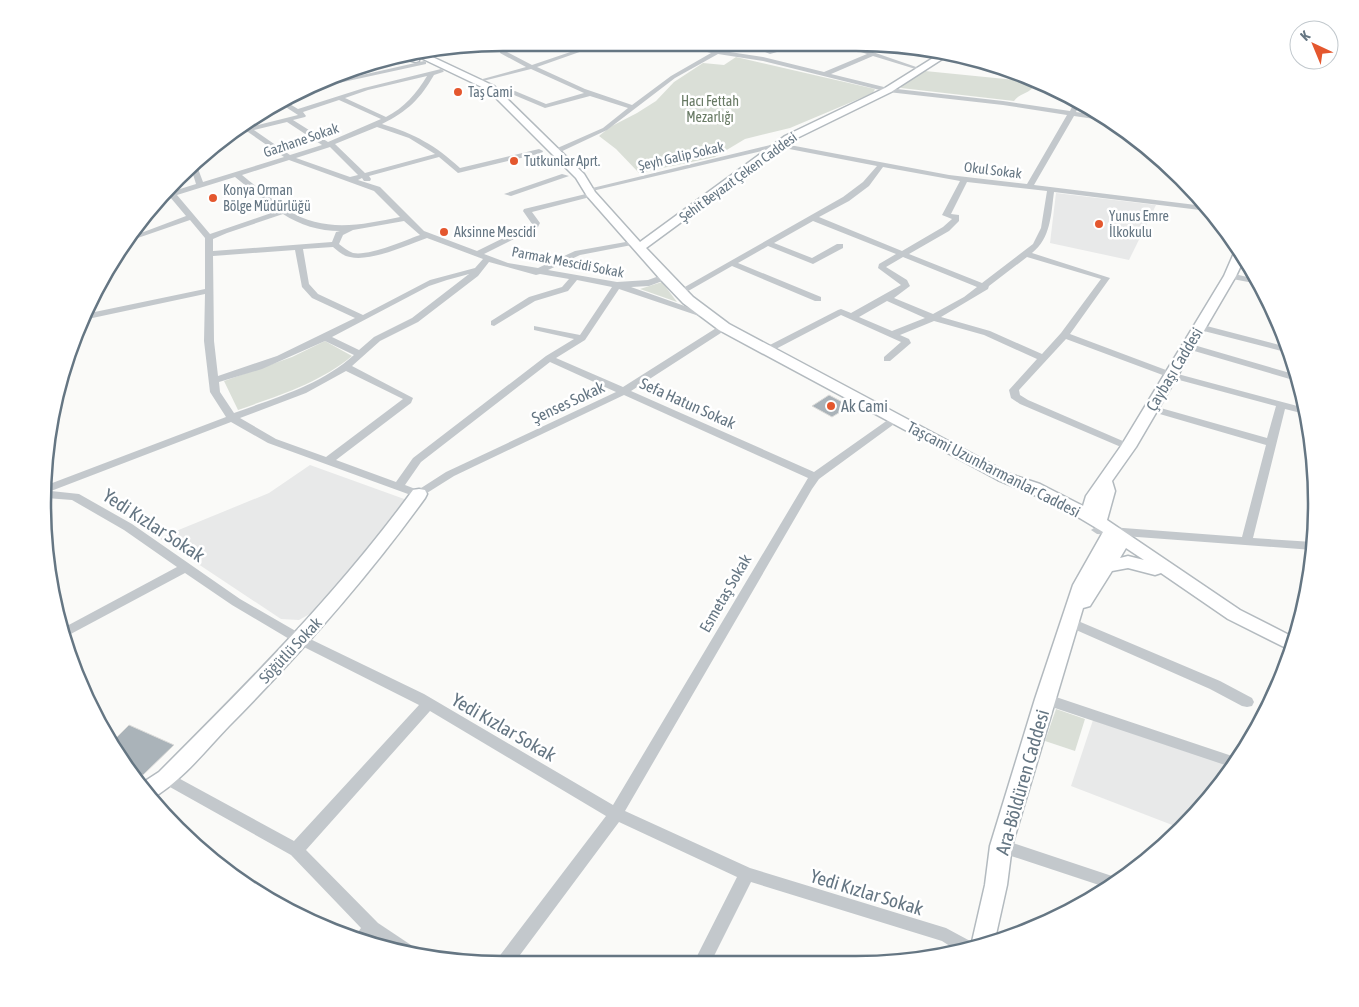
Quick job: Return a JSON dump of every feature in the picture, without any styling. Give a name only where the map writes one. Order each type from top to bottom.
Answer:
[{"type":"main road","name":"Taşcami Uzunharmanlar Caddesi","points":[[419,59],[437,72],[481,92],[565,176],[590,192]]},
{"type":"main road","name":"Taşcami Uzunharmanlar Caddesi","points":[[420,59],[481,81],[498,95],[580,176],[590,192],[665,277],[680,292],[724,327],[1004,477],[1047,495],[1226,609],[1286,641]]},
{"type":"main road","name":"Şehit Beyazıt Çeken Caddesi","points":[[637,245],[796,134],[888,90],[937,59]]},
{"type":"main road","name":"Çaybaşı Caddesi","points":[[1106,532],[1107,491],[1101,487],[1128,447],[1230,276],[1237,260]]},
{"type":"main road","points":[[1004,477],[1018,488],[1106,532],[1155,569],[1203,600],[1226,609]]},
{"type":"main road","points":[[1047,495],[1076,498],[1101,487]]},
{"type":"main road","name":"Söğütlü Sokak","points":[[152,788],[166,778],[301,640],[396,528],[420,494]]},
{"type":"main road","name":"Ara-Böldüren Caddesi","points":[[1071,623],[1107,566],[1106,532]]},
{"type":"main road","name":"Ara-Böldüren Caddesi","points":[[983,937],[996,886],[1001,846],[1045,700],[1082,585],[1106,532]]},
{"type":"main road","points":[[1107,566],[1128,562],[1155,569]]},
{"type":"street","points":[[503,51],[531,68],[589,94],[633,108]]},
{"type":"street","points":[[481,81],[531,68],[579,51]]},
{"type":"street","points":[[556,152],[605,129],[673,77],[718,51],[763,59],[888,90],[1003,103],[1090,117]]},
{"type":"street","points":[[864,51],[920,70]]},
{"type":"street","points":[[823,75],[872,54]]},
{"type":"street","points":[[252,127],[288,120],[354,93],[437,72]]},
{"type":"street","name":"Gazhane Sokak","points":[[175,193],[290,158],[376,124],[399,113],[437,72]]},
{"type":"street","points":[[336,83],[354,93]]},
{"type":"street","points":[[498,95],[515,93],[545,106],[589,94]]},
{"type":"street","points":[[340,98],[386,119]]},
{"type":"street","points":[[288,106],[300,114]]},
{"type":"street","points":[[1029,187],[1074,108]]},
{"type":"street","points":[[288,120],[329,144],[377,189]]},
{"type":"street","points":[[376,124],[422,139],[442,154],[458,171],[539,151]]},
{"type":"street","name":"Parmak Mescidi Sokak","points":[[249,129],[290,158],[377,189],[417,231],[426,236],[487,259],[536,272],[617,284],[710,317]]},
{"type":"street","name":"Okul Sokak","points":[[779,145],[965,179],[1198,208]]},
{"type":"street","name":"Şeyh Galip Sokak","points":[[476,255],[534,225],[536,223],[527,211],[590,192],[779,145]]},
{"type":"street","points":[[350,179],[442,154]]},
{"type":"street","points":[[680,292],[846,199],[866,184],[881,165]]},
{"type":"street","points":[[196,172],[201,186]]},
{"type":"street","points":[[238,174],[284,211],[306,224],[352,229]]},
{"type":"street","points":[[508,194],[565,176]]},
{"type":"street","points":[[851,317],[906,286],[904,282],[882,268],[882,266],[946,229],[956,220],[956,217],[946,215],[965,179]]},
{"type":"street","points":[[892,335],[933,318],[984,287],[1037,245],[1045,228],[1051,190]]},
{"type":"street","points":[[173,195],[209,238],[209,341],[215,392],[232,418],[272,441],[420,494]]},
{"type":"street","points":[[209,238],[224,231],[284,211]]},
{"type":"street","points":[[139,236],[192,217]]},
{"type":"street","points":[[335,244],[339,234],[352,229],[406,218]]},
{"type":"street","points":[[813,218],[984,287]]},
{"type":"street","points":[[209,254],[335,244],[342,250],[356,255],[378,251],[426,236]]},
{"type":"street","points":[[767,243],[813,261],[840,246]]},
{"type":"street","points":[[536,272],[578,253],[637,245]]},
{"type":"street","points":[[299,247],[306,285],[315,296],[362,318]]},
{"type":"street","points":[[1027,254],[1106,278],[1064,335],[1041,357],[1014,390],[1015,396],[1024,402],[1128,447]]},
{"type":"street","name":"Yedi Kızlar Sokak","points":[[52,487],[302,391],[346,367],[376,339],[415,320],[475,274],[487,259]]},
{"type":"street","points":[[731,263],[818,299]]},
{"type":"street","points":[[214,380],[238,374],[326,338],[440,279],[462,275],[479,268]]},
{"type":"street","points":[[1230,276],[1249,280]]},
{"type":"street","points":[[399,486],[417,460],[548,358],[582,338],[617,284],[649,283],[665,277]]},
{"type":"street","points":[[494,323],[532,298],[565,289],[574,278]]},
{"type":"street","points":[[93,315],[208,291]]},
{"type":"street","points":[[887,298],[933,318],[987,333],[1041,357]]},
{"type":"street","points":[[768,350],[841,312],[906,341],[906,344],[887,359]]},
{"type":"street","name":"Şenses Sokak","points":[[420,494],[450,474],[625,391],[724,327]]},
{"type":"street","points":[[1199,327],[1280,348]]},
{"type":"street","points":[[537,328],[582,338]]},
{"type":"street","points":[[1064,335],[1171,375],[1298,409]]},
{"type":"street","points":[[326,338],[359,354]]},
{"type":"street","points":[[1187,346],[1289,376]]},
{"type":"street","name":"Sefa Hatun Sokak","points":[[548,358],[815,477]]},
{"type":"street","points":[[328,461],[407,401],[408,398],[346,367]]},
{"type":"street","points":[[1246,542],[1281,406]]},
{"type":"street","points":[[1150,408],[1272,443]]},
{"type":"street","name":"Esmetaş Sokak","points":[[509,956],[616,814],[780,531],[815,477],[896,419]]},
{"type":"street","name":"Yedi Kızlar Sokak","points":[[51,495],[75,497],[128,527],[236,602],[301,640],[428,704],[616,814],[746,874],[946,935],[960,943]]},
{"type":"street","points":[[1106,532],[1306,546]]},
{"type":"street","points":[[70,630],[186,567]]},
{"type":"street","points":[[1071,623],[1215,685],[1247,702]]},
{"type":"street","points":[[1045,700],[1228,760]]},
{"type":"street","points":[[296,850],[428,704]]},
{"type":"street","points":[[166,778],[296,850],[372,928],[392,942]]},
{"type":"street","points":[[1001,846],[1106,881]]},
{"type":"street","points":[[705,956],[746,874]]},
{"type":"street","points":[[366,934],[372,928]]},
{"type":"shaded area","name":"Yunus Emre İlkokulu","points":[[1056,193],[1156,205],[1129,260],[1050,243]]},
{"type":"shaded area","points":[[310,465],[407,500],[315,611],[299,620],[281,619],[159,538],[269,493]]},
{"type":"shaded area","points":[[1093,720],[1226,763],[1196,802],[1173,825],[1071,786]]},
{"type":"green space","name":"Hacı Fettah Mezarlığı","points":[[736,57],[875,89],[873,93],[790,128],[745,139],[715,157],[639,173],[616,149],[599,136],[610,127],[656,101],[674,82],[703,63],[724,65]]},
{"type":"green space","points":[[925,71],[1013,80],[1032,88],[1014,101],[901,88],[903,82]]},
{"type":"green space","points":[[662,282],[677,302],[640,289]]},
{"type":"green space","points":[[325,341],[352,356],[312,381],[283,394],[238,410],[224,381],[292,357]]},
{"type":"green space","points":[[1056,709],[1085,719],[1075,751],[1045,741]]},
{"type":"building","name":"Ak Cami","points":[[829,395],[850,406],[832,417],[812,406]]},
{"type":"building","points":[[129,725],[174,745],[143,775],[127,755],[116,738]]},
{"type":"place","name":"Taş Cami","points":[[458,92]]},
{"type":"place","name":"Tutkunlar Aprt.","points":[[514,161]]},
{"type":"place","name":"Konya Orman Bölge Müdürlüğü","points":[[213,198]]},
{"type":"place","name":"Yunus Emre İlkokulu","points":[[1099,224]]},
{"type":"place","name":"Aksinne Mescidi","points":[[444,232]]},
{"type":"place","name":"Ak Cami","points":[[831,406]]}]
